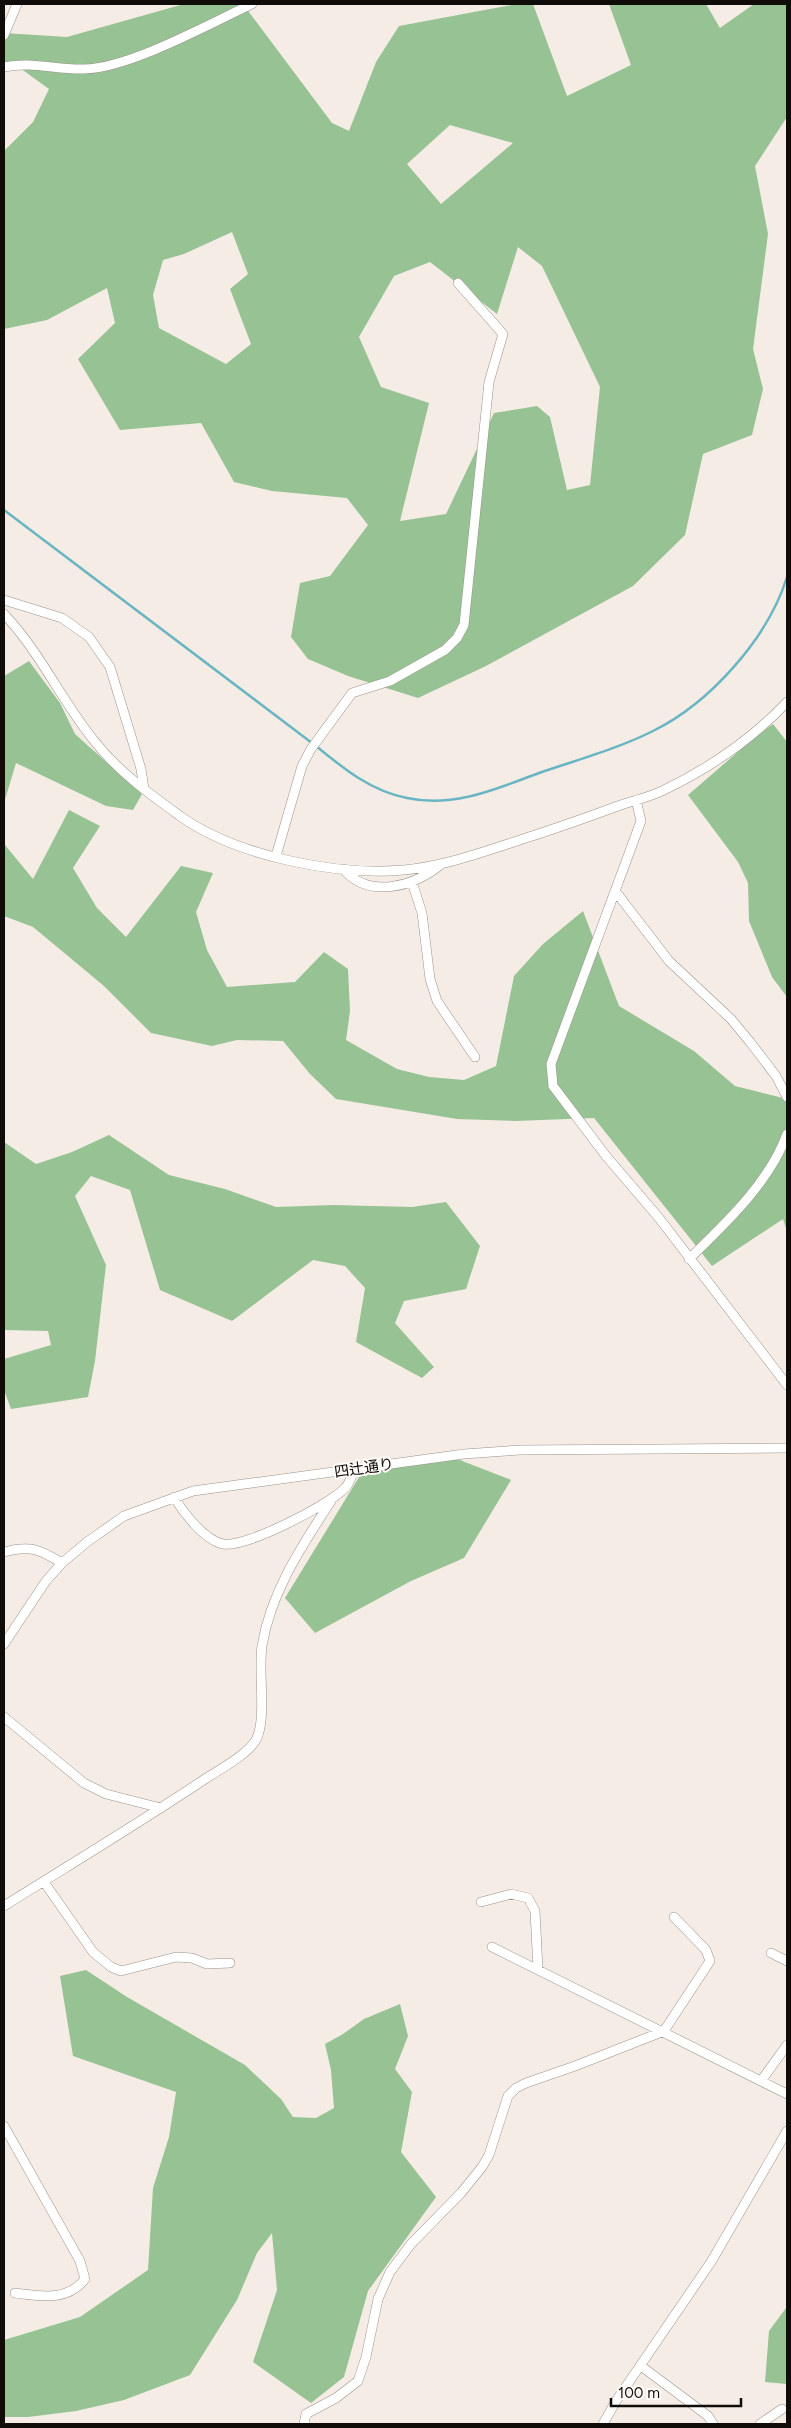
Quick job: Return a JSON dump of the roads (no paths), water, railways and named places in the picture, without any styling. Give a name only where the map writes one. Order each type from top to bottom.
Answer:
[{"type":"street","points":[[4,35],[17,4]]},
{"type":"street","points":[[4,66],[18,64],[85,69],[111,64],[177,39],[252,4]]},
{"type":"street","points":[[276,856],[302,766],[311,749],[352,693],[390,681],[445,650],[457,638],[464,625],[489,382],[502,334],[458,283]]},
{"type":"street","points":[[4,600],[62,618],[88,637],[110,667],[141,769],[144,789]]},
{"type":"street","points":[[4,614],[32,648],[97,745],[144,789],[182,818],[226,841],[308,864],[344,869],[403,870],[441,864],[561,827],[662,791],[734,748],[762,728],[787,702]]},
{"type":"street","points":[[636,800],[641,821],[551,1064],[550,1074],[553,1086],[787,1385]]},
{"type":"street","points":[[344,869],[352,879],[376,886],[392,888],[426,876],[441,864]]},
{"type":"street","points":[[412,882],[422,913],[430,979],[437,1001],[475,1057]]},
{"type":"street","points":[[616,892],[669,961],[731,1019],[776,1076],[787,1097]]},
{"type":"street","points":[[689,1258],[759,1183],[780,1154],[787,1134]]},
{"type":"street","name":"四辻通り","points":[[4,1644],[46,1580],[62,1563],[92,1538],[124,1516],[174,1497],[202,1490],[464,1454],[520,1450],[787,1448]]},
{"type":"street","points":[[4,1906],[161,1808],[244,1752],[256,1740],[261,1710],[260,1673],[265,1630],[279,1587],[331,1500],[350,1482],[354,1469]]},
{"type":"street","points":[[174,1497],[184,1515],[207,1535],[220,1543],[233,1545],[259,1536],[331,1500]]},
{"type":"street","points":[[4,1552],[22,1547],[43,1551],[62,1563]]},
{"type":"street","points":[[4,1717],[84,1783],[106,1794],[161,1808]]},
{"type":"street","points":[[44,1882],[93,1952],[111,1967],[121,1971],[176,1957],[192,1958],[207,1964],[230,1963]]},
{"type":"street","points":[[481,1902],[511,1894],[528,1898],[535,1911],[538,1969]]},
{"type":"street","points":[[304,2424],[306,2414],[336,2398],[358,2381],[366,2357],[382,2287],[390,2272],[411,2244],[461,2193],[482,2167],[489,2155],[508,2096],[516,2088],[526,2083],[664,2031],[710,1961],[706,1950],[674,1917]]},
{"type":"street","points":[[492,1947],[664,2031],[787,2094]]},
{"type":"street","points":[[771,1953],[787,1961]]},
{"type":"street","points":[[761,2080],[787,2045]]},
{"type":"street","points":[[4,2126],[80,2261],[84,2279],[80,2285],[58,2296],[15,2293]]},
{"type":"street","points":[[603,2424],[616,2401],[642,2366],[711,2262],[787,2131]]},
{"type":"street","points":[[642,2366],[708,2416],[713,2424]]},
{"type":"street","points":[[760,2424],[782,2409]]},
{"type":"waterway","points":[[4,510],[312,743]]},
{"type":"waterway","points":[[316,746],[348,771],[370,785],[407,798],[441,801],[491,791],[611,749],[653,731],[674,719],[715,686],[734,666],[766,623],[787,577]]}]
